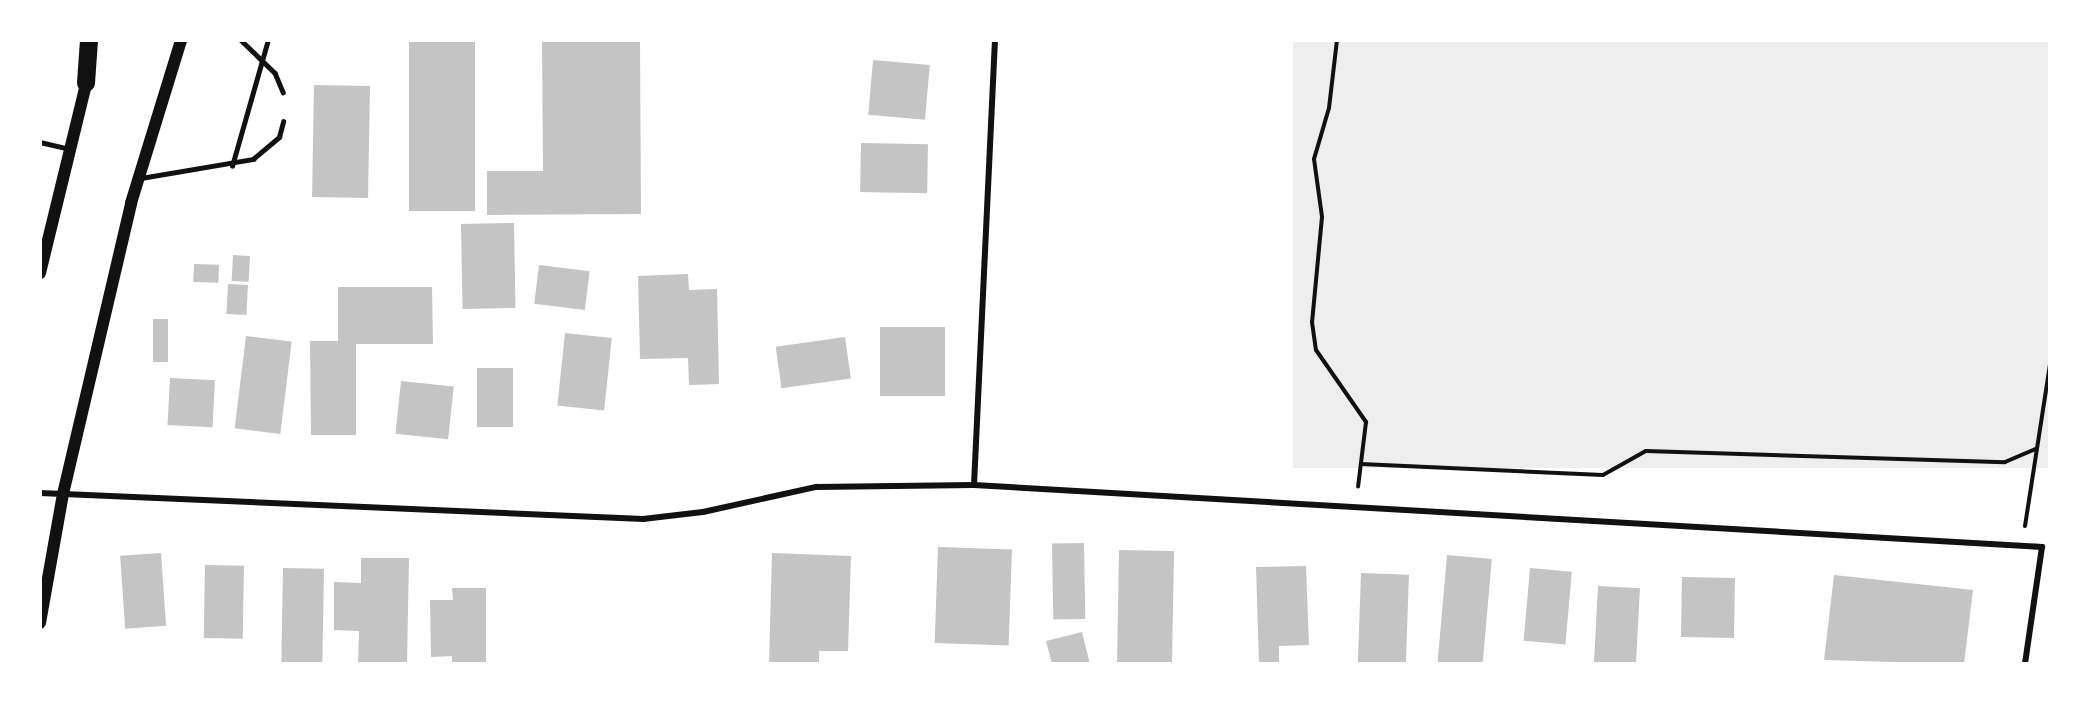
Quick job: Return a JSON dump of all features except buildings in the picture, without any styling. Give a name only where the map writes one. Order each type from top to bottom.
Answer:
[{"type":"highway","points":[[86,83],[89,40]]},
{"type":"main road","points":[[40,273],[72,149],[86,83],[99,40]]},
{"type":"main road","points":[[40,623],[63,494],[139,178],[181,40]]},
{"type":"street","points":[[974,484],[994,40]]},
{"type":"street","points":[[40,493],[643,519],[816,487],[974,484],[2042,547],[2025,663]]},
{"type":"lane","points":[[241,40],[260,55],[283,92]]},
{"type":"lane","points":[[232,166],[260,55],[268,40]]},
{"type":"lane","points":[[139,178],[232,166],[268,150],[283,122]]},
{"type":"lane","points":[[40,142],[72,149]]},
{"type":"path","points":[[1336,40],[1329,108],[1314,159],[1322,217],[1312,322],[1316,350],[1366,422],[1355,507]]},
{"type":"path","points":[[2023,546],[2035,449],[2049,364]]},
{"type":"path","points":[[1361,464],[1603,475],[1646,451],[2005,462],[2035,449]]},
{"type":"shaded area","points":[[1293,41],[2049,41],[2049,468],[1293,468]]}]
